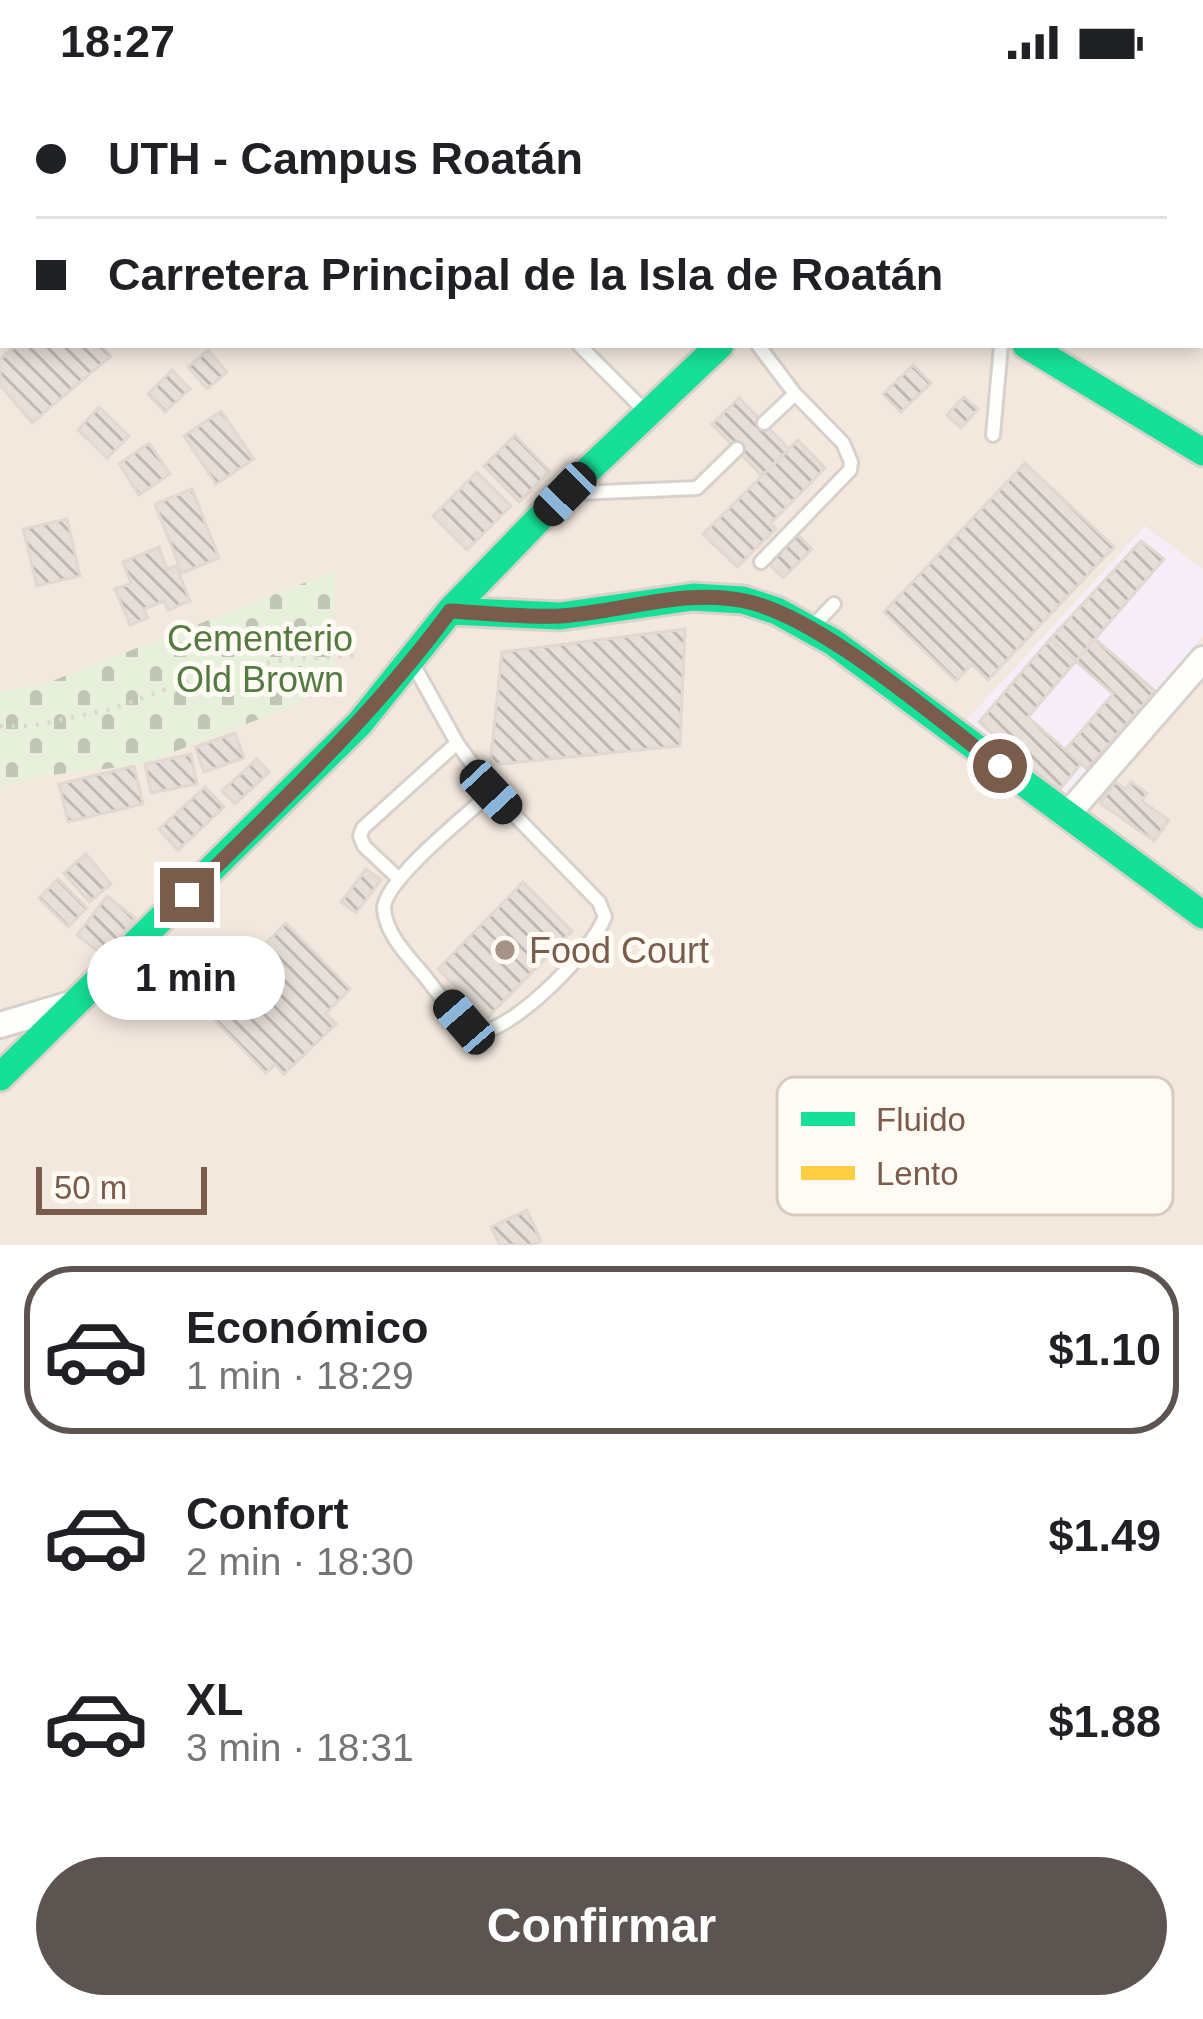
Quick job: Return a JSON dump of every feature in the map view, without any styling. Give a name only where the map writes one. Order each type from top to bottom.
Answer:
[{"type":"street","points":[[0,1077],[359,724],[450,611],[717,348]]},
{"type":"street","points":[[1031,348],[1203,452]]},
{"type":"street","points":[[450,611],[560,616],[693,597],[743,600],[777,611],[833,642],[1203,915]]},
{"type":"street","points":[[1067,815],[1203,658]]},
{"type":"street","points":[[0,1025],[80,1001]]},
{"type":"lane","points":[[582,348],[648,414]]},
{"type":"lane","points":[[760,348],[795,394],[843,443],[851,462],[850,470],[761,562]]},
{"type":"lane","points":[[993,435],[1001,348]]},
{"type":"lane","points":[[764,423],[795,394]]},
{"type":"lane","points":[[565,494],[697,488],[737,449]]},
{"type":"lane","points":[[810,629],[834,604]]},
{"type":"lane","points":[[413,662],[491,792],[599,902],[605,917],[586,947],[513,1020],[496,1029],[473,1029],[400,947],[384,912],[385,896],[491,792]]},
{"type":"lane","points":[[400,879],[364,847],[363,828],[458,743]]},
{"type":"path","points":[[0,726],[32,726],[112,709],[212,672],[290,659],[354,656]]},
{"type":"shaded area","points":[[0,348],[1203,348],[1203,1245],[0,1245]]},
{"type":"shaded area","points":[[1145,526],[1203,569],[1203,636],[1066,802],[963,724]]},
{"type":"green space","name":"Cementerio Old Brown","points":[[335,571],[333,672],[296,705],[139,765],[42,776],[0,787],[0,691],[42,685]]},
{"type":"building","points":[[13,348],[104,348],[111,356],[32,423],[0,385],[0,359]]},
{"type":"building","points":[[208,350],[227,372],[207,389],[188,367]]},
{"type":"building","points":[[913,365],[931,383],[901,412],[883,394]]},
{"type":"building","points":[[172,370],[190,389],[165,412],[148,394]]},
{"type":"building","points":[[964,397],[978,409],[961,428],[947,415]]},
{"type":"building","points":[[739,398],[789,449],[762,476],[712,424]]},
{"type":"building","points":[[99,407],[129,436],[107,458],[78,430]]},
{"type":"building","points":[[221,411],[254,459],[216,484],[184,436]]},
{"type":"building","points":[[515,435],[550,471],[519,502],[484,466]]},
{"type":"building","points":[[798,440],[825,468],[771,523],[776,529],[737,567],[703,534]]},
{"type":"building","points":[[149,443],[170,474],[139,495],[119,464]]},
{"type":"building","points":[[1025,463],[1114,547],[988,680],[972,664],[956,681],[884,612]]},
{"type":"building","points":[[477,472],[511,506],[467,550],[433,516]]},
{"type":"building","points":[[192,489],[219,558],[182,573],[155,504]]},
{"type":"building","points":[[67,519],[80,576],[37,586],[23,529]]},
{"type":"building","points":[[798,535],[812,549],[783,578],[769,564]]},
{"type":"building","points":[[1141,541],[1164,559],[1076,661],[1050,639]]},
{"type":"building","points":[[159,547],[167,569],[176,566],[190,601],[168,610],[164,601],[144,609],[148,618],[130,625],[115,589],[131,583],[123,562]]},
{"type":"building","points":[[685,629],[680,746],[490,765],[502,652]]},
{"type":"building","points":[[1050,639],[1076,661],[1028,717],[1081,764],[1058,791],[979,722]]},
{"type":"building","points":[[1095,639],[1155,691],[1087,769],[1065,750],[1113,694],[1076,661]]},
{"type":"building","points":[[235,733],[244,758],[204,772],[195,747]]},
{"type":"building","points":[[191,754],[197,784],[151,793],[145,764]]},
{"type":"building","points":[[257,759],[269,772],[235,804],[222,791]]},
{"type":"building","points":[[134,766],[143,804],[68,822],[59,784]]},
{"type":"building","points":[[1115,782],[1126,789],[1131,782],[1147,793],[1142,801],[1169,820],[1154,841],[1100,803]]},
{"type":"building","points":[[205,787],[224,807],[178,850],[159,829]]},
{"type":"building","points":[[86,854],[111,884],[89,902],[64,873]]},
{"type":"building","points":[[366,869],[381,880],[356,913],[341,902]]},
{"type":"building","points":[[58,879],[87,908],[68,927],[39,898]]},
{"type":"building","name":"Food Court","points":[[523,882],[572,931],[487,1018],[438,969]]},
{"type":"building","points":[[107,896],[135,918],[105,957],[77,935]]},
{"type":"building","points":[[286,923],[350,989],[326,1013],[336,1024],[284,1074],[275,1064],[266,1073],[201,1006]]},
{"type":"building","points":[[527,1210],[541,1241],[500,1245],[491,1227]]},
{"type":"traffic: fast","points":[[0,1077],[359,724],[450,611],[564,493],[717,348]]},
{"type":"traffic: fast","points":[[1031,348],[1203,452]]},
{"type":"traffic: fast","points":[[450,611],[560,616],[693,597],[743,600],[777,611],[833,642],[1203,915]]},
{"type":"place","name":"Food Court","points":[[505,950]]},
{"type":"route","points":[[187,895],[359,724],[450,611],[560,616],[693,597],[743,600],[777,611],[833,642],[1000,766]]}]
